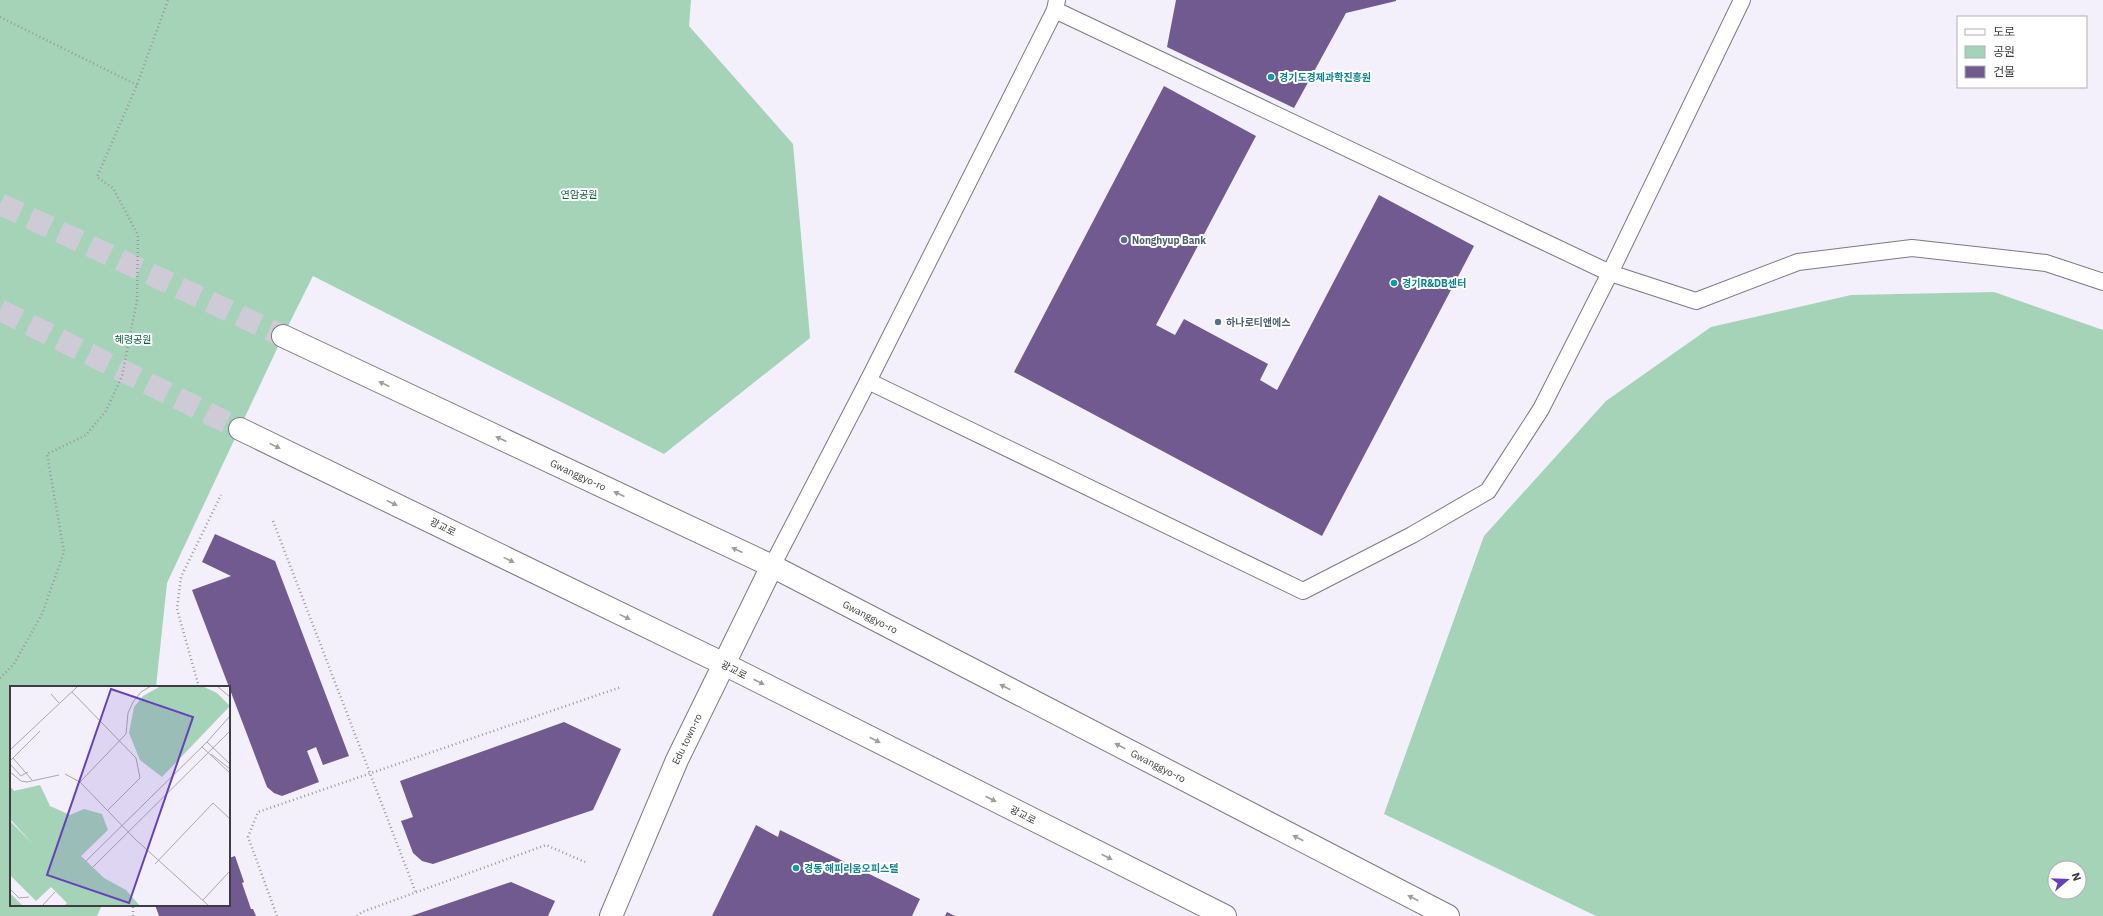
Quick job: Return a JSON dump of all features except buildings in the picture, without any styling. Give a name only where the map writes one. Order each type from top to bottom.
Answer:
[{"type":"main road","name":"Gwanggyo-ro","points":[[283,336],[772,566],[1448,916]]},
{"type":"main road","name":"광교로","points":[[240,429],[724,664],[1225,916]]},
{"type":"main road","name":"Edu town-ro","points":[[610,916],[677,760],[772,566]]},
{"type":"lane","points":[[868,381],[1303,592],[1412,535],[1488,491],[1541,409],[1610,273],[1742,0]]},
{"type":"lane","points":[[772,566],[868,381],[1056,5],[1610,273],[1696,301],[1798,262],[1912,248],[2046,263],[2103,282]]},
{"type":"path","points":[[0,678],[14,664],[42,614],[64,552],[54,485],[47,454],[86,435],[106,411],[122,376],[137,300],[138,234],[113,188],[97,177],[137,85],[168,0]]},
{"type":"path","points":[[0,17],[137,85]]},
{"type":"path","points":[[199,686],[177,609],[181,577],[221,495]]},
{"type":"path","points":[[273,521],[416,892]]},
{"type":"path","points":[[277,916],[248,838],[258,812],[621,687]]},
{"type":"path","points":[[357,916],[362,912],[546,845],[585,862]]},
{"type":"green space","name":"연암공원","points":[[0,0],[691,0],[689,26],[793,144],[810,338],[664,454],[313,276],[283,336],[167,583],[156,686],[10,686],[10,906],[102,906],[97,916],[0,916]]},
{"type":"green space","points":[[1994,292],[2103,330],[2103,916],[1596,916],[1384,814],[1484,536],[1606,401],[1711,327],[1851,295]]},
{"type":"tunnel","points":[[0,204],[283,336]]},
{"type":"tunnel","points":[[0,310],[240,429]]},
{"type":"place","name":"경기도경제과학진흥원","points":[[1271,77]]},
{"type":"place","name":"Nonghyup Bank","points":[[1124,240]]},
{"type":"place","name":"경기R&DB센터","points":[[1394,283]]},
{"type":"place","name":"하나로티앤에스","points":[[1218,322]]},
{"type":"place","name":"경동 해피리움오피스텔","points":[[796,868]]},
{"type":"park label","name":"혜령공원","points":[[133,339]]}]
